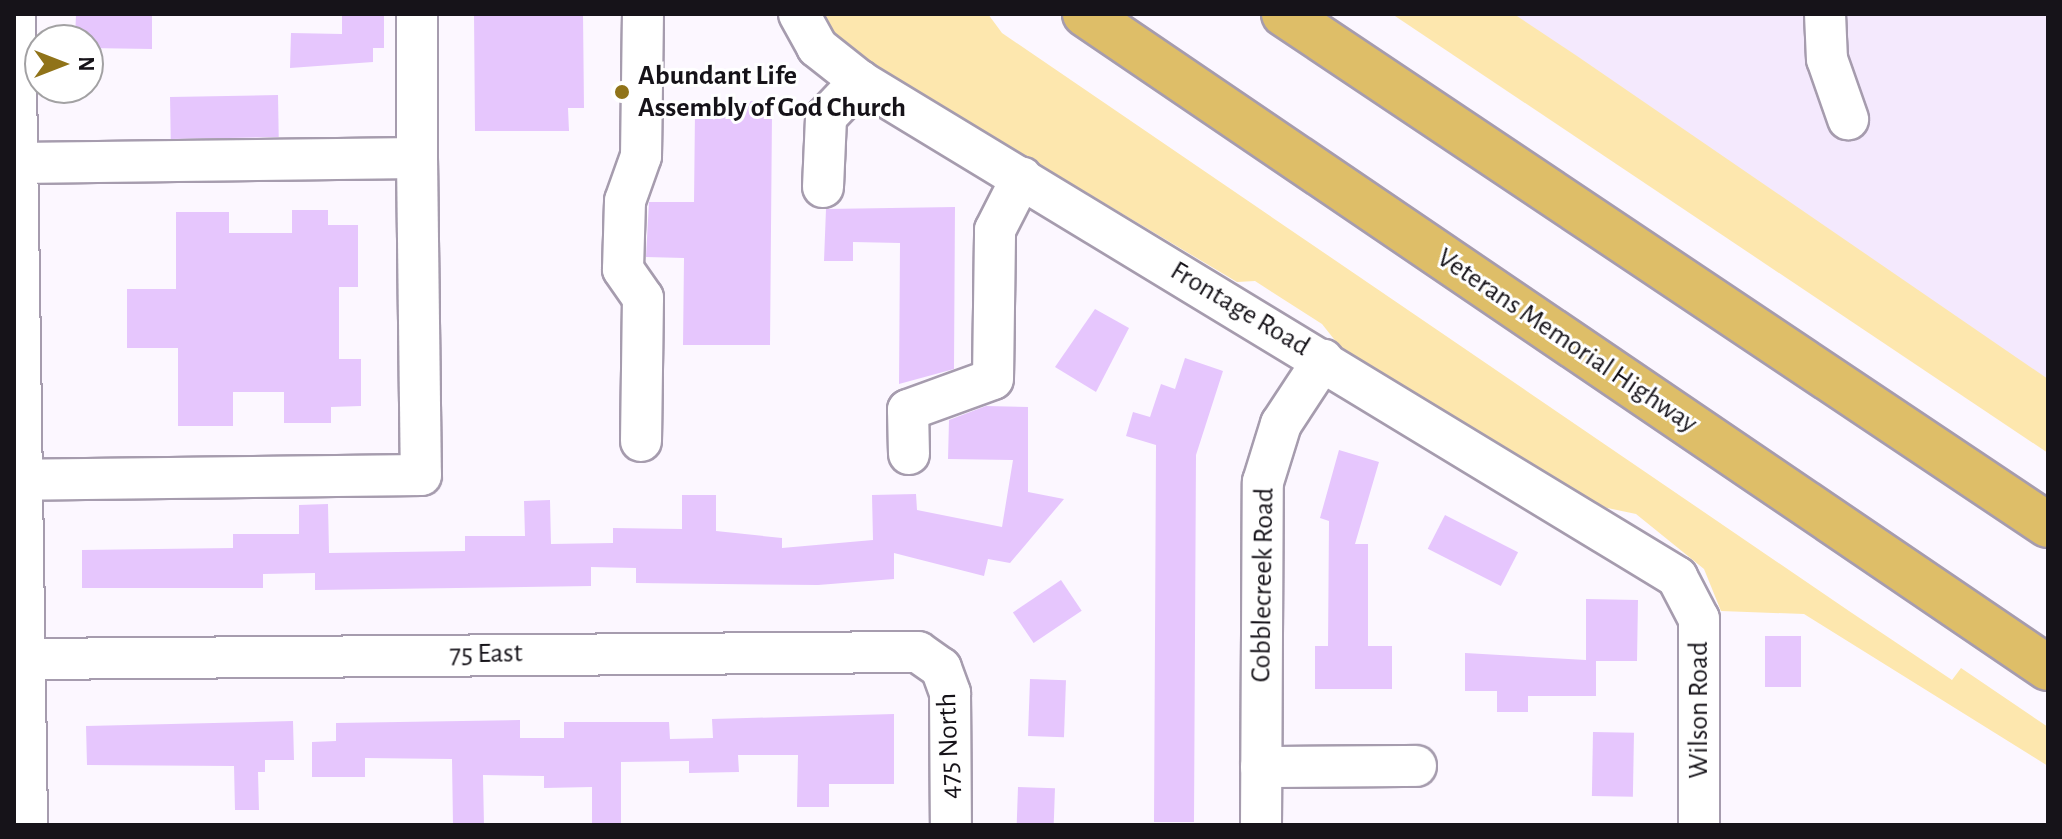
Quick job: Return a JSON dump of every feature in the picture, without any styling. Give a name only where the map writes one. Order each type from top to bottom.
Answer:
[{"type":"highway","name":"Veterans Memorial Highway","points":[[1085,14],[2048,668]]},
{"type":"highway","points":[[1284,14],[2048,525]]},
{"type":"street","points":[[15,14],[27,825]]},
{"type":"street","points":[[22,480],[421,475],[417,14]]},
{"type":"street","points":[[641,441],[643,298],[623,269],[625,201],[641,156],[643,14]]},
{"type":"street","name":"Frontage Road","points":[[799,14],[823,53],[860,81],[1665,569],[1692,596]]},
{"type":"street","points":[[1825,14],[1827,59],[1848,119]]},
{"type":"street","points":[[823,187],[826,117],[860,81]]},
{"type":"street","points":[[17,163],[417,158]]},
{"type":"street","points":[[909,454],[908,410],[993,379],[995,230],[1022,177]]},
{"type":"street","name":"Cobblecreek Road","points":[[1261,825],[1263,482],[1281,424],[1323,360]]},
{"type":"street","name":"Wilson Road","points":[[1692,596],[1699,619],[1699,825]]},
{"type":"street","name":"75 East","points":[[25,659],[903,650],[941,668]]},
{"type":"street","name":"475 North","points":[[941,668],[951,707],[951,825]]},
{"type":"street","points":[[1261,767],[1416,766]]},
{"type":"shaded area","points":[[817,14],[988,14],[1002,33],[1849,611],[1952,680],[1961,668],[2048,727],[2048,766],[1804,614],[1721,611],[1704,569],[1636,514],[1598,506],[1345,353],[1322,324],[1255,281],[1237,282],[844,48]]},
{"type":"shaded area","points":[[1392,14],[1514,14],[1577,56],[2048,379],[2048,453]]},
{"type":"shaded area","points":[[1395,14],[2048,14],[2048,448],[1973,398]]},
{"type":"building","points":[[76,14],[152,14],[152,49],[104,48],[104,24],[76,24]]},
{"type":"building","points":[[342,14],[384,14],[384,48],[373,48],[373,62],[290,68],[291,33],[342,34]]},
{"type":"building","points":[[474,14],[583,14],[584,108],[568,108],[569,131],[475,131]]},
{"type":"building","points":[[278,95],[279,137],[171,139],[170,97]]},
{"type":"building","points":[[724,101],[753,101],[753,112],[772,113],[770,345],[683,345],[684,258],[646,257],[649,202],[694,202],[695,112],[724,112]]},
{"type":"building","points":[[955,207],[954,369],[899,384],[900,243],[853,242],[853,261],[824,261],[826,209]]},
{"type":"building","points":[[292,210],[328,210],[328,225],[358,225],[358,287],[339,287],[339,359],[361,359],[361,406],[331,407],[331,423],[284,423],[284,392],[233,392],[233,426],[178,426],[178,348],[127,348],[127,289],[176,289],[176,212],[229,212],[229,233],[292,233]]},
{"type":"building","points":[[1095,309],[1129,328],[1096,392],[1055,367]]},
{"type":"building","points":[[1185,358],[1223,371],[1196,455],[1194,822],[1154,822],[1156,445],[1126,436],[1133,412],[1150,417],[1161,384],[1175,389]]},
{"type":"building","points":[[986,406],[1028,407],[1028,492],[1064,499],[1010,563],[988,559],[984,576],[894,553],[894,579],[818,585],[636,583],[636,568],[591,567],[591,586],[315,590],[315,573],[263,574],[263,588],[82,588],[82,550],[233,548],[233,534],[299,534],[299,505],[328,504],[329,553],[465,551],[465,536],[525,536],[524,501],[550,500],[551,544],[613,543],[613,528],[682,529],[682,495],[716,495],[716,531],[782,538],[782,548],[873,540],[872,495],[916,494],[917,510],[1002,527],[1013,460],[948,459],[949,420]]},
{"type":"building","points":[[1339,450],[1379,462],[1355,544],[1368,544],[1368,646],[1392,646],[1392,689],[1315,689],[1315,646],[1328,646],[1329,521],[1320,518]]},
{"type":"building","points":[[1445,515],[1518,552],[1501,586],[1428,549]]},
{"type":"building","points":[[1061,580],[1082,611],[1034,643],[1013,612]]},
{"type":"building","points":[[1586,599],[1638,600],[1637,661],[1596,661],[1596,696],[1528,696],[1528,712],[1497,712],[1497,691],[1465,691],[1465,653],[1586,660]]},
{"type":"building","points":[[1765,636],[1801,636],[1801,687],[1765,687]]},
{"type":"building","points":[[1030,679],[1066,680],[1064,737],[1028,736]]},
{"type":"building","points":[[894,714],[894,784],[829,784],[829,807],[797,807],[798,755],[738,755],[739,772],[689,773],[689,761],[621,762],[621,825],[592,825],[592,787],[544,788],[544,776],[483,775],[484,825],[453,825],[452,759],[365,758],[365,777],[312,777],[312,742],[336,741],[336,723],[520,720],[520,738],[564,738],[564,722],[669,722],[670,739],[713,738],[712,719]]},
{"type":"building","points":[[293,721],[294,760],[265,760],[265,772],[258,772],[259,810],[235,810],[234,766],[87,765],[86,726]]},
{"type":"building","points":[[1593,732],[1634,733],[1633,797],[1592,796]]},
{"type":"building","points":[[1018,787],[1055,788],[1054,825],[1017,825]]},
{"type":"place","name":"Abundant Life Assembly of God Church","points":[[622,92]]}]
